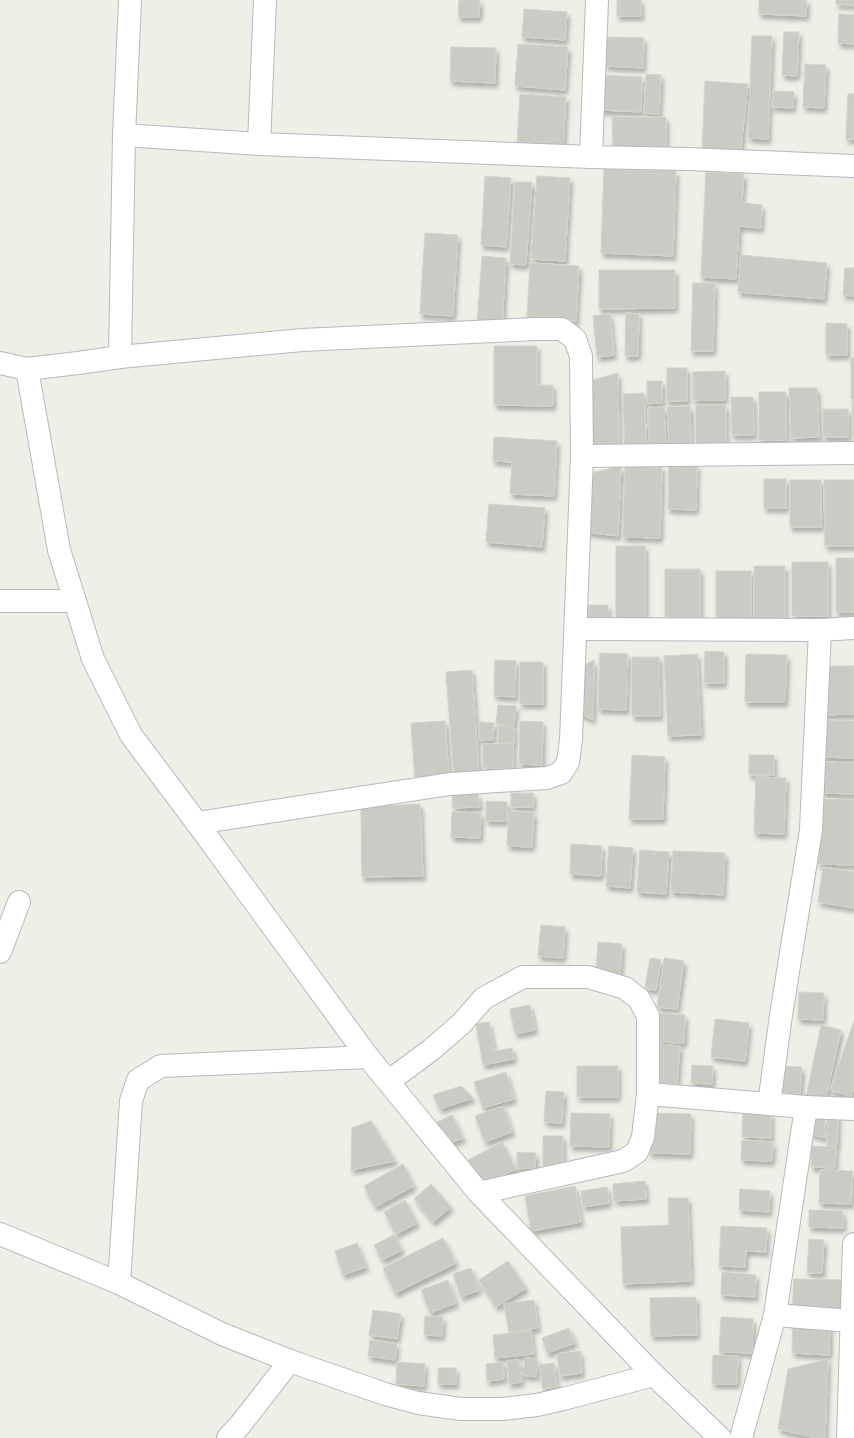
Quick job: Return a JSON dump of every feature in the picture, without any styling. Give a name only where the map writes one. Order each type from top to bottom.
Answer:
[{"type":"street","points":[[120,357],[124,135],[130,0]]},
{"type":"street","points":[[259,144],[265,0]]},
{"type":"street","points":[[591,158],[597,0]]},
{"type":"street","points":[[124,135],[259,144],[591,158],[688,159],[854,166]]},
{"type":"street","points":[[0,363],[27,368],[120,357],[302,340],[535,329],[562,329],[575,339],[581,356],[582,456],[571,740],[568,762],[561,773],[547,778],[450,784],[198,823]]},
{"type":"street","points":[[27,368],[59,550],[93,659],[131,735],[198,823],[368,1057],[479,1193],[654,1375],[720,1438]]},
{"type":"street","points":[[582,456],[854,453]]},
{"type":"street","points":[[0,601],[75,601]]},
{"type":"street","points":[[576,629],[820,630],[854,628]]},
{"type":"street","points":[[769,1104],[781,1015],[811,830],[820,630]]},
{"type":"street","points":[[0,952],[19,902]]},
{"type":"street","points":[[389,1081],[431,1050],[461,1024],[484,998],[523,977],[588,977],[625,988],[639,999],[648,1016],[648,1094],[643,1137],[637,1152],[623,1160],[479,1193]]},
{"type":"street","points":[[119,1284],[131,1101],[138,1080],[161,1066],[368,1057]]},
{"type":"street","points":[[648,1094],[854,1110]]},
{"type":"street","points":[[741,1438],[775,1315],[806,1107]]},
{"type":"street","points":[[0,1234],[119,1284],[222,1334],[290,1361],[385,1394],[418,1403],[461,1408],[503,1409],[537,1405],[654,1375]]},
{"type":"street","points":[[848,1438],[854,1244]]},
{"type":"street","points":[[775,1315],[852,1321]]},
{"type":"street","points":[[228,1438],[290,1361]]},
{"type":"building","points":[[459,0],[480,0],[479,17],[458,17]]},
{"type":"building","points":[[617,0],[641,0],[641,16],[617,16]]},
{"type":"building","points":[[759,0],[807,0],[806,16],[759,14]]},
{"type":"building","points":[[836,0],[854,0],[854,5],[836,4]]},
{"type":"building","points":[[524,9],[567,12],[565,40],[522,37]]},
{"type":"building","points":[[839,14],[854,15],[854,44],[838,43]]},
{"type":"building","points":[[784,32],[799,32],[797,76],[782,75]]},
{"type":"building","points":[[752,36],[772,36],[768,139],[748,138]]},
{"type":"building","points":[[607,37],[644,38],[643,68],[605,66]]},
{"type":"building","points":[[518,44],[568,47],[565,90],[515,86]]},
{"type":"building","points":[[451,47],[496,48],[495,83],[450,81]]},
{"type":"building","points":[[805,64],[826,65],[824,108],[803,107]]},
{"type":"building","points":[[646,74],[661,75],[659,114],[644,113]]},
{"type":"building","points":[[602,75],[642,77],[641,112],[600,110]]},
{"type":"building","points":[[705,81],[748,84],[740,156],[702,152]]},
{"type":"building","points":[[773,91],[794,92],[793,108],[772,107]]},
{"type":"building","points":[[520,94],[566,97],[563,147],[517,144]]},
{"type":"building","points":[[848,94],[854,94],[854,139],[846,139]]},
{"type":"building","points":[[612,117],[666,117],[666,148],[613,146]]},
{"type":"building","points":[[604,169],[676,171],[673,256],[601,253]]},
{"type":"building","points":[[706,172],[744,174],[742,203],[762,205],[761,228],[739,226],[736,279],[701,277]]},
{"type":"building","points":[[485,176],[511,178],[506,247],[481,245]]},
{"type":"building","points":[[537,176],[570,178],[565,261],[531,259]]},
{"type":"building","points":[[515,182],[532,182],[526,265],[510,264]]},
{"type":"building","points":[[425,233],[458,235],[453,316],[420,314]]},
{"type":"building","points":[[741,255],[827,263],[824,299],[738,292]]},
{"type":"building","points":[[482,256],[506,258],[502,327],[477,326]]},
{"type":"building","points":[[530,263],[579,266],[576,321],[527,318]]},
{"type":"building","points":[[845,268],[854,268],[854,296],[843,295]]},
{"type":"building","points":[[599,270],[675,270],[675,308],[599,309]]},
{"type":"building","points":[[693,283],[715,283],[713,351],[691,351]]},
{"type":"building","points":[[626,313],[639,314],[638,356],[625,356]]},
{"type":"building","points":[[610,314],[614,355],[597,357],[593,316]]},
{"type":"building","points":[[826,323],[847,324],[847,355],[826,355]]},
{"type":"building","points":[[494,346],[537,346],[537,385],[553,385],[553,406],[494,405]]},
{"type":"building","points":[[851,358],[854,358],[854,399],[851,399]]},
{"type":"building","points":[[667,368],[687,368],[687,401],[667,401]]},
{"type":"building","points":[[725,371],[725,400],[693,400],[693,372]]},
{"type":"building","points":[[618,373],[619,446],[582,441],[585,382]]},
{"type":"building","points":[[647,381],[662,381],[662,403],[647,403]]},
{"type":"building","points":[[789,388],[817,388],[819,437],[791,438]]},
{"type":"building","points":[[759,392],[786,392],[786,440],[759,440]]},
{"type":"building","points":[[644,393],[647,450],[625,451],[623,394]]},
{"type":"building","points":[[731,397],[753,397],[754,435],[732,435]]},
{"type":"building","points":[[852,403],[854,403],[854,436],[853,436]]},
{"type":"building","points":[[696,405],[726,405],[726,444],[696,444]]},
{"type":"building","points":[[690,406],[691,443],[669,444],[667,407]]},
{"type":"building","points":[[664,407],[666,449],[649,450],[648,408]]},
{"type":"building","points":[[823,409],[848,409],[848,437],[823,437]]},
{"type":"building","points":[[494,437],[557,441],[554,496],[510,494],[512,462],[493,461]]},
{"type":"building","points":[[669,464],[697,465],[696,510],[668,509]]},
{"type":"building","points":[[621,466],[618,536],[585,532],[582,475]]},
{"type":"building","points":[[625,466],[662,467],[660,538],[623,537]]},
{"type":"building","points":[[764,479],[786,479],[786,508],[764,508]]},
{"type":"building","points":[[790,480],[821,480],[821,527],[790,527]]},
{"type":"building","points":[[824,480],[854,480],[854,546],[825,546]]},
{"type":"building","points":[[489,504],[545,508],[542,547],[486,542]]},
{"type":"building","points":[[616,546],[645,546],[645,621],[616,621]]},
{"type":"building","points":[[836,558],[854,558],[854,612],[836,612]]},
{"type":"building","points":[[792,562],[828,562],[828,616],[792,616]]},
{"type":"building","points":[[754,566],[785,566],[785,623],[754,623]]},
{"type":"building","points":[[665,569],[700,569],[700,618],[665,617]]},
{"type":"building","points":[[716,571],[751,571],[751,623],[716,623]]},
{"type":"building","points":[[585,605],[608,605],[608,628],[585,628]]},
{"type":"building","points":[[705,651],[724,652],[724,683],[704,683]]},
{"type":"building","points":[[600,653],[628,654],[626,710],[598,709]]},
{"type":"building","points":[[697,654],[701,735],[668,736],[664,656]]},
{"type":"building","points":[[746,654],[787,655],[785,702],[745,702]]},
{"type":"building","points":[[632,657],[659,657],[660,716],[632,716]]},
{"type":"building","points":[[495,660],[516,661],[515,697],[494,696]]},
{"type":"building","points":[[594,660],[593,720],[577,712],[579,668]]},
{"type":"building","points":[[520,662],[543,662],[543,704],[520,704]]},
{"type":"building","points":[[820,666],[854,666],[854,714],[821,715]]},
{"type":"building","points":[[472,670],[479,776],[454,778],[446,672]]},
{"type":"building","points":[[498,705],[516,706],[514,725],[496,724]]},
{"type":"building","points":[[821,720],[854,721],[854,758],[820,757]]},
{"type":"building","points":[[445,721],[449,776],[415,778],[411,723]]},
{"type":"building","points":[[520,721],[543,722],[542,765],[519,764]]},
{"type":"building","points":[[479,722],[494,723],[493,740],[479,740]]},
{"type":"building","points":[[499,726],[514,727],[514,743],[498,743]]},
{"type":"building","points":[[483,744],[513,744],[513,768],[483,768]]},
{"type":"building","points":[[632,755],[665,757],[663,819],[629,819]]},
{"type":"building","points":[[749,755],[774,755],[774,775],[749,775]]},
{"type":"building","points":[[823,762],[854,763],[854,794],[822,793]]},
{"type":"building","points":[[756,777],[786,778],[784,834],[754,833]]},
{"type":"building","points":[[511,793],[533,793],[533,807],[511,807]]},
{"type":"building","points":[[478,794],[480,807],[453,808],[452,795]]},
{"type":"building","points":[[820,799],[854,800],[854,865],[818,864]]},
{"type":"building","points":[[486,801],[507,802],[507,821],[486,821]]},
{"type":"building","points":[[420,804],[423,876],[362,877],[361,807]]},
{"type":"building","points":[[509,811],[534,812],[532,847],[507,846]]},
{"type":"building","points":[[452,812],[481,813],[480,838],[451,837]]},
{"type":"building","points":[[571,844],[602,846],[601,876],[570,874]]},
{"type":"building","points":[[609,846],[633,848],[630,888],[606,886]]},
{"type":"building","points":[[640,850],[669,852],[666,894],[637,892]]},
{"type":"building","points":[[673,851],[725,853],[723,895],[671,892]]},
{"type":"building","points":[[823,867],[854,872],[854,908],[818,902]]},
{"type":"building","points":[[541,925],[565,927],[563,958],[538,956]]},
{"type":"building","points":[[598,942],[622,944],[620,975],[596,972]]},
{"type":"building","points":[[650,958],[661,960],[656,990],[645,988]]},
{"type":"building","points":[[664,958],[684,961],[677,1009],[657,1007]]},
{"type":"building","points":[[799,992],[824,993],[823,1020],[798,1019]]},
{"type":"building","points":[[530,1005],[535,1030],[515,1034],[510,1009]]},
{"type":"building","points":[[655,1013],[685,1015],[684,1043],[654,1042]]},
{"type":"building","points":[[715,1019],[749,1023],[745,1061],[711,1057]]},
{"type":"building","points":[[854,1021],[854,1087],[851,1097],[830,1090]]},
{"type":"building","points":[[489,1022],[494,1051],[512,1048],[514,1059],[483,1065],[476,1024]]},
{"type":"building","points":[[821,1025],[841,1030],[824,1106],[805,1102]]},
{"type":"building","points":[[656,1044],[680,1046],[677,1084],[653,1083]]},
{"type":"building","points":[[692,1065],[713,1066],[712,1084],[691,1083]]},
{"type":"building","points":[[577,1066],[618,1066],[618,1097],[577,1097]]},
{"type":"building","points":[[778,1066],[802,1067],[800,1094],[777,1092]]},
{"type":"building","points":[[506,1072],[514,1099],[483,1108],[474,1082]]},
{"type":"building","points":[[461,1086],[473,1098],[440,1109],[433,1095]]},
{"type":"building","points":[[546,1091],[564,1092],[562,1123],[544,1122]]},
{"type":"building","points":[[503,1106],[512,1132],[485,1142],[475,1116]]},
{"type":"building","points":[[743,1112],[771,1113],[771,1138],[742,1137]]},
{"type":"building","points":[[571,1113],[610,1114],[609,1147],[570,1146]]},
{"type":"building","points":[[650,1113],[691,1114],[690,1154],[649,1153]]},
{"type":"building","points":[[828,1114],[838,1115],[837,1146],[827,1146]]},
{"type":"building","points":[[452,1115],[463,1138],[448,1144],[431,1125]]},
{"type":"building","points":[[825,1118],[825,1138],[811,1134],[812,1121]]},
{"type":"building","points":[[371,1121],[395,1161],[351,1170],[352,1128]]},
{"type":"building","points":[[543,1136],[563,1136],[563,1168],[543,1168]]},
{"type":"building","points":[[742,1140],[773,1142],[772,1161],[741,1160]]},
{"type":"building","points":[[502,1142],[516,1169],[485,1183],[468,1160]]},
{"type":"building","points":[[812,1146],[836,1147],[835,1168],[811,1167]]},
{"type":"building","points":[[517,1152],[536,1153],[535,1168],[517,1168]]},
{"type":"building","points":[[403,1164],[414,1186],[375,1207],[364,1186]]},
{"type":"building","points":[[820,1170],[853,1171],[851,1204],[819,1203]]},
{"type":"building","points":[[645,1181],[646,1199],[614,1201],[613,1184]]},
{"type":"building","points":[[431,1184],[451,1207],[433,1222],[414,1199]]},
{"type":"building","points":[[575,1186],[581,1222],[531,1231],[525,1196]]},
{"type":"building","points":[[607,1187],[609,1203],[583,1207],[581,1191]]},
{"type":"building","points":[[740,1189],[770,1191],[769,1212],[739,1210]]},
{"type":"building","points":[[668,1198],[688,1198],[691,1281],[623,1284],[621,1227],[669,1225]]},
{"type":"building","points":[[405,1200],[417,1223],[396,1234],[384,1212]]},
{"type":"building","points":[[809,1210],[843,1211],[843,1228],[809,1227]]},
{"type":"building","points":[[721,1226],[767,1228],[766,1252],[746,1251],[745,1267],[719,1266]]},
{"type":"building","points":[[394,1235],[402,1250],[382,1260],[374,1245]]},
{"type":"building","points":[[443,1238],[456,1263],[395,1293],[383,1268]]},
{"type":"building","points":[[809,1239],[824,1240],[822,1273],[807,1273]]},
{"type":"building","points":[[357,1243],[366,1267],[343,1275],[335,1251]]},
{"type":"building","points":[[508,1261],[526,1288],[496,1307],[479,1280]]},
{"type":"building","points":[[471,1268],[479,1290],[461,1297],[453,1274]]},
{"type":"building","points":[[722,1272],[756,1275],[755,1297],[721,1295]]},
{"type":"building","points":[[794,1279],[843,1280],[841,1315],[792,1313]]},
{"type":"building","points":[[448,1280],[456,1303],[430,1313],[421,1290]]},
{"type":"building","points":[[696,1297],[697,1335],[651,1336],[650,1298]]},
{"type":"building","points":[[534,1300],[538,1328],[509,1332],[504,1304]]},
{"type":"building","points":[[373,1310],[401,1314],[397,1339],[369,1335]]},
{"type":"building","points":[[425,1316],[443,1317],[442,1336],[424,1335]]},
{"type":"building","points":[[721,1317],[753,1319],[752,1353],[719,1352]]},
{"type":"building","points":[[793,1322],[830,1323],[829,1355],[792,1353]]},
{"type":"building","points":[[569,1328],[575,1343],[547,1353],[542,1338]]},
{"type":"building","points":[[531,1331],[534,1354],[495,1358],[493,1335]]},
{"type":"building","points":[[370,1340],[397,1344],[395,1360],[368,1356]]},
{"type":"building","points":[[580,1351],[582,1373],[560,1376],[557,1354]]},
{"type":"building","points":[[713,1355],[738,1356],[737,1384],[712,1384]]},
{"type":"building","points":[[525,1358],[538,1359],[536,1377],[523,1375]]},
{"type":"building","points":[[828,1359],[825,1438],[816,1438],[778,1429],[788,1369]]},
{"type":"building","points":[[519,1360],[522,1382],[509,1384],[507,1361]]},
{"type":"building","points":[[397,1362],[425,1364],[424,1386],[396,1384]]},
{"type":"building","points":[[503,1362],[504,1379],[487,1381],[486,1364]]},
{"type":"building","points":[[554,1363],[557,1387],[543,1389],[539,1365]]},
{"type":"building","points":[[438,1368],[456,1368],[456,1384],[438,1384]]}]
